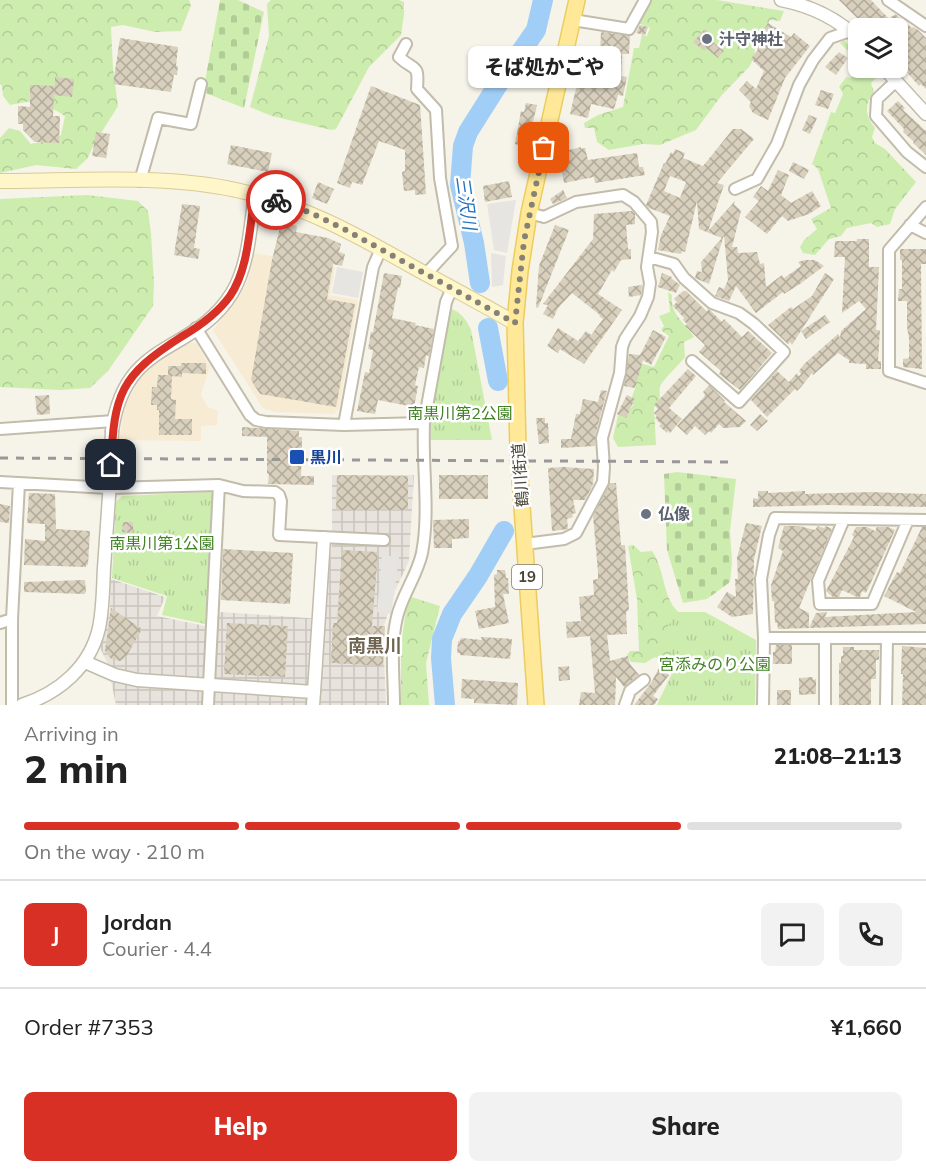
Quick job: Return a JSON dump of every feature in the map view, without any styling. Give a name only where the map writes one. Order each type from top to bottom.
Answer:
[{"type":"main road","name":"鶴川街道","points":[[536,705],[515,393],[515,323],[529,213],[578,0]]},
{"type":"main road","points":[[0,181],[140,181],[198,184],[255,195],[311,213],[515,323]]},
{"type":"street","points":[[573,20],[629,28],[645,0]]},
{"type":"street","points":[[888,0],[926,26]]},
{"type":"street","points":[[787,1],[828,15],[848,30]]},
{"type":"street","points":[[735,189],[757,179],[777,144],[799,85],[813,60],[830,38],[848,36]]},
{"type":"street","points":[[406,44],[399,57],[416,68],[417,89],[436,110],[440,178],[452,246],[426,274]]},
{"type":"street","points":[[893,78],[926,114]]},
{"type":"street","points":[[896,81],[877,99],[876,116],[907,152],[926,167]]},
{"type":"street","points":[[140,181],[158,118],[191,124],[201,84]]},
{"type":"street","points":[[22,705],[51,693],[77,672],[85,662],[96,639],[100,626],[113,426],[121,394],[142,364],[196,328],[223,306],[240,276],[255,195]]},
{"type":"street","points":[[525,544],[564,539],[576,533],[603,482],[602,438],[620,373],[622,347],[648,297],[650,283],[647,267],[652,232],[651,222],[634,202],[623,195],[576,202],[544,217],[529,213]]},
{"type":"street","points":[[926,207],[888,250],[889,371],[926,383]]},
{"type":"street","points":[[910,225],[926,233]]},
{"type":"street","points":[[344,425],[373,267],[381,249]]},
{"type":"street","points":[[649,257],[674,264],[684,278],[712,303],[739,314],[754,324],[784,351],[739,402],[692,361]]},
{"type":"street","points":[[394,705],[394,641],[397,617],[418,566],[423,544],[424,423],[446,302],[452,288]]},
{"type":"street","points":[[196,328],[250,415],[256,420],[344,425],[424,423]]},
{"type":"street","points":[[0,429],[113,426]]},
{"type":"street","points":[[0,482],[219,485],[243,491],[275,492],[281,501],[279,535],[384,540]]},
{"type":"street","points":[[12,705],[12,619],[18,483]]},
{"type":"street","points":[[208,705],[219,485]]},
{"type":"street","points":[[763,705],[764,638],[760,579],[775,518],[926,520]]},
{"type":"street","points":[[844,519],[818,581],[820,604],[872,604],[908,520]]},
{"type":"street","points":[[313,705],[324,538]]},
{"type":"street","points":[[0,623],[12,619]]},
{"type":"street","points":[[764,638],[926,638]]},
{"type":"street","points":[[825,638],[825,705]]},
{"type":"street","points":[[886,705],[887,639]]},
{"type":"street","points":[[85,662],[115,675],[137,680],[314,692]]},
{"type":"street","points":[[624,705],[630,691],[644,680]]},
{"type":"shaded area","points":[[516,200],[507,253],[494,250],[487,204]]},
{"type":"shaded area","points":[[254,253],[335,267],[330,295],[358,300],[339,408],[334,414],[275,412],[263,408],[213,330],[240,295],[247,282]]},
{"type":"shaded area","points":[[491,253],[506,256],[503,285],[492,287]]},
{"type":"shaded area","points":[[337,267],[363,272],[358,298],[332,293]]},
{"type":"shaded area","points":[[188,342],[196,343],[210,366],[201,395],[208,407],[218,411],[217,425],[201,426],[201,441],[119,440],[126,403],[137,382],[154,364]]},
{"type":"shaded area","points":[[332,475],[414,475],[409,561],[395,591],[383,629],[386,705],[116,705],[107,662],[100,648],[110,610],[111,579],[165,597],[157,616],[215,628],[217,616],[221,612],[322,619],[332,544]]},
{"type":"shaded area","points":[[382,555],[399,557],[391,614],[377,612]]},
{"type":"green space","points":[[0,0],[189,0],[191,5],[181,31],[155,32],[123,25],[111,27],[118,106],[88,158],[76,169],[36,165],[0,173],[0,138],[9,128],[20,131],[31,144],[47,141],[61,135],[65,116],[40,102],[10,105],[3,96],[0,84]]},
{"type":"green space","points":[[220,0],[238,0],[264,12],[244,108],[203,92]]},
{"type":"green space","points":[[271,0],[399,0],[404,2],[401,35],[369,67],[336,129],[331,130],[272,116],[250,107],[269,36],[267,4]]},
{"type":"green space","points":[[652,0],[717,0],[784,11],[780,21],[770,20],[754,45],[755,56],[749,67],[721,96],[696,130],[660,145],[643,144],[609,150],[597,142],[594,128],[585,128],[584,123],[598,115],[623,107],[634,48],[639,48],[642,35],[647,36],[650,28],[638,23]]},
{"type":"green space","points":[[844,40],[848,44],[848,51],[840,43]]},
{"type":"green space","points":[[846,77],[876,78],[871,83],[874,92],[867,106],[869,119],[875,128],[872,137],[875,143],[885,149],[916,182],[895,209],[890,224],[877,227],[871,223],[847,228],[841,236],[829,239],[815,255],[803,253],[800,247],[804,240],[817,229],[811,219],[831,208],[818,169],[812,164],[831,112],[835,113],[843,94],[839,87]]},
{"type":"green space","points":[[87,195],[138,201],[148,211],[154,284],[153,306],[108,371],[90,388],[60,390],[0,387],[0,199]]},
{"type":"green space","points":[[668,292],[672,295],[675,313],[694,337],[684,342],[685,357],[660,387],[660,402],[654,407],[656,445],[618,447],[613,438],[618,415],[625,417],[634,404],[630,402],[636,386],[633,384],[639,363],[654,367],[669,336],[661,330],[664,326],[659,316],[670,312]]},
{"type":"green space","name":"南黒川第2公園","points":[[450,309],[460,314],[471,330],[492,440],[430,440],[433,393]]},
{"type":"green space","points":[[677,472],[736,479],[730,531],[732,562],[730,582],[707,599],[683,603],[667,550],[664,474]]},
{"type":"green space","name":"南黒川第1公園","points":[[210,492],[215,495],[205,624],[162,615],[167,596],[112,578],[116,502],[122,496]]},
{"type":"green space","points":[[633,545],[641,552],[652,551],[660,567],[670,601],[682,615],[675,676],[668,664],[655,657],[645,663],[631,662],[627,655],[630,651],[639,651],[637,599],[628,546]]},
{"type":"green space","points":[[408,596],[440,606],[426,663],[429,705],[401,705],[401,645]]},
{"type":"green space","name":"宮添みのり公園","points":[[677,612],[705,612],[756,640],[755,705],[657,705],[674,669],[665,631]]},
{"type":"building","points":[[839,0],[871,0],[888,18],[857,18]]},
{"type":"building","points":[[768,23],[791,37],[794,33],[810,46],[785,78],[768,120],[753,113],[749,106],[751,102],[739,90],[747,81],[756,89],[764,71],[751,59],[758,49],[755,44]]},
{"type":"building","points":[[640,25],[648,27],[645,35],[636,33]]},
{"type":"building","points":[[908,25],[926,38],[926,89],[921,84],[919,86],[908,74]]},
{"type":"building","points":[[705,29],[715,38],[712,41],[724,51],[718,58],[706,48],[704,51],[693,42]]},
{"type":"building","points":[[601,32],[630,36],[629,54],[622,54],[621,76],[627,77],[623,96],[618,95],[614,109],[591,104],[588,118],[570,114],[579,76],[593,70],[599,71]]},
{"type":"building","points":[[120,38],[178,47],[177,75],[174,75],[171,92],[113,84]]},
{"type":"building","points":[[839,52],[848,58],[836,75],[825,67]]},
{"type":"building","points":[[55,77],[74,79],[72,97],[54,95],[53,116],[60,116],[59,143],[35,142],[23,130],[23,124],[18,124],[18,106],[30,107],[30,85],[55,86]]},
{"type":"building","points":[[371,86],[420,105],[426,194],[415,195],[415,190],[404,191],[402,172],[405,171],[405,150],[379,141],[362,185],[352,182],[350,188],[337,183]]},
{"type":"building","points":[[821,90],[834,94],[828,109],[815,105]]},
{"type":"building","points":[[898,101],[905,108],[903,110],[926,131],[926,155],[903,132],[904,129],[887,111]]},
{"type":"building","points":[[526,103],[537,105],[527,147],[515,144],[521,111],[524,112]]},
{"type":"building","points":[[809,115],[817,118],[810,134],[802,130]]},
{"type":"building","points":[[733,129],[741,129],[754,139],[717,183],[724,185],[708,231],[735,201],[734,204],[741,211],[732,247],[737,247],[738,253],[757,252],[760,264],[764,263],[766,287],[782,275],[784,278],[801,266],[798,262],[815,260],[824,266],[800,284],[784,294],[783,292],[756,313],[736,286],[729,301],[715,296],[719,287],[724,289],[728,280],[724,235],[709,284],[695,278],[697,271],[702,272],[701,262],[722,238],[699,229],[697,201],[685,252],[682,251],[681,254],[658,250],[661,235],[670,216],[646,205],[664,163],[675,149],[685,153],[683,158],[703,166]],"holes":[[[670,176],[686,182],[680,198],[664,191]]]},
{"type":"building","points":[[96,132],[110,134],[106,158],[92,156]]},
{"type":"building","points":[[231,145],[272,153],[268,172],[227,164]]},
{"type":"building","points":[[581,147],[581,149],[585,148],[588,160],[637,153],[639,167],[643,167],[645,175],[595,183],[594,177],[564,183],[561,152]]},
{"type":"building","points":[[793,162],[809,170],[804,179],[789,171]]},
{"type":"building","points":[[778,170],[789,175],[781,195],[791,203],[812,191],[821,206],[809,214],[788,221],[782,216],[767,234],[745,217],[759,201],[753,197],[761,186],[768,191]]},
{"type":"building","points":[[509,181],[512,197],[485,202],[483,186]]},
{"type":"building","points":[[318,182],[334,189],[327,204],[312,198]]},
{"type":"building","points":[[563,190],[567,198],[553,204],[550,199]]},
{"type":"building","points":[[182,204],[200,206],[194,248],[200,249],[198,259],[174,255]]},
{"type":"building","points":[[632,211],[635,214],[635,224],[626,225],[631,259],[621,260],[614,272],[612,270],[598,294],[622,310],[584,364],[560,349],[558,353],[547,346],[558,328],[578,341],[586,331],[591,335],[603,319],[572,293],[558,308],[553,319],[543,314],[548,305],[543,304],[593,239],[594,214]]},
{"type":"building","points":[[281,223],[297,226],[296,232],[328,238],[341,244],[339,252],[345,254],[342,266],[333,264],[327,299],[355,304],[336,407],[260,394],[251,380],[272,260]]},
{"type":"building","points":[[555,225],[569,230],[538,308],[536,307],[539,266]]},
{"type":"building","points":[[857,239],[869,239],[869,267],[879,267],[876,330],[880,330],[878,361],[881,361],[881,369],[866,369],[866,364],[849,363],[849,360],[838,353],[813,375],[812,373],[797,391],[795,389],[767,417],[751,400],[777,371],[789,382],[797,373],[799,376],[801,374],[799,371],[804,364],[838,334],[840,338],[841,331],[866,309],[859,301],[842,313],[845,257],[834,257],[835,241],[857,241]]},
{"type":"building","points":[[900,249],[926,249],[926,264],[921,264],[922,369],[903,367],[903,359],[909,358],[909,338],[907,301],[898,301],[899,289],[902,289]]},
{"type":"building","points":[[384,273],[402,276],[392,318],[434,329],[429,356],[426,355],[424,368],[419,367],[414,407],[378,400],[375,414],[357,411],[365,372],[369,373],[373,350],[368,349]]},
{"type":"building","points":[[662,273],[672,277],[680,285],[676,293],[658,287]]},
{"type":"building","points":[[825,273],[834,279],[792,345],[790,342],[788,344],[768,325],[791,307],[793,309],[812,296]]},
{"type":"building","points":[[642,285],[641,295],[629,297],[628,287]]},
{"type":"building","points":[[686,291],[707,312],[708,309],[722,322],[724,319],[742,337],[748,331],[772,353],[740,390],[719,374],[721,371],[699,352],[705,345],[685,326],[687,324],[684,318],[673,306],[677,302],[674,299]]},
{"type":"building","points":[[825,315],[830,322],[806,339],[801,331]]},
{"type":"building","points":[[653,330],[666,337],[651,365],[643,360],[635,388],[624,386],[629,354],[640,355]]},
{"type":"building","points":[[181,363],[206,363],[206,374],[182,373],[182,377],[172,376],[171,399],[176,400],[175,419],[192,419],[192,435],[159,435],[159,410],[157,410],[157,405],[151,405],[152,387],[157,387],[158,375],[168,375],[168,366],[181,366]]},
{"type":"building","points":[[688,369],[696,376],[669,408],[682,419],[670,433],[668,431],[667,433],[659,426],[661,424],[655,418],[657,416],[654,413],[658,409],[654,405]]},
{"type":"building","points":[[709,385],[746,421],[740,427],[723,428],[719,424],[711,433],[709,431],[705,435],[695,426],[687,435],[677,426],[704,397],[703,392]]},
{"type":"building","points":[[601,390],[607,391],[595,436],[595,446],[561,448],[561,439],[571,439],[576,414],[580,414],[583,399],[598,402]]},
{"type":"building","points":[[49,395],[50,414],[37,415],[35,396]]},
{"type":"building","points":[[627,395],[635,399],[626,418],[617,414]]},
{"type":"building","points":[[760,414],[768,421],[757,431],[750,425]]},
{"type":"building","points":[[536,418],[545,418],[545,423],[548,423],[549,443],[539,444]]},
{"type":"building","points":[[242,427],[299,431],[299,437],[302,437],[301,476],[314,476],[314,485],[268,484],[267,437],[242,436]]},
{"type":"building","points":[[548,468],[594,469],[593,484],[585,500],[573,500],[576,513],[567,519],[568,529],[552,531]]},
{"type":"building","points":[[337,475],[408,476],[408,510],[336,510]]},
{"type":"building","points":[[439,475],[488,475],[488,499],[439,499]]},
{"type":"building","points":[[610,483],[616,483],[621,545],[625,545],[629,610],[626,612],[627,634],[607,635],[610,661],[628,656],[630,664],[639,675],[624,687],[616,677],[615,705],[579,705],[581,692],[595,693],[590,636],[567,638],[566,622],[581,621],[579,597],[594,595],[593,580],[598,579],[598,572],[593,516]]},
{"type":"building","points":[[758,491],[768,491],[768,493],[805,491],[805,494],[870,492],[926,494],[926,507],[828,505],[753,507],[753,498],[758,499]]},
{"type":"building","points":[[29,493],[55,494],[56,529],[90,531],[86,567],[24,565],[25,539],[45,541],[45,524],[27,523]]},
{"type":"building","points":[[0,504],[10,506],[9,523],[0,522]]},
{"type":"building","points":[[469,519],[469,538],[452,539],[452,548],[434,548],[433,520]]},
{"type":"building","points":[[123,522],[133,522],[133,533],[122,532]]},
{"type":"building","points":[[746,523],[762,526],[754,559],[753,614],[732,617],[717,607],[727,592],[736,597],[737,558]]},
{"type":"building","points":[[784,526],[799,526],[815,530],[818,526],[824,528],[826,526],[832,529],[799,608],[809,613],[809,628],[778,629],[775,623],[771,585],[783,551],[778,548]]},
{"type":"building","points":[[856,527],[867,527],[875,531],[877,527],[888,527],[895,530],[866,593],[862,591],[860,597],[857,597],[842,590],[839,597],[833,597],[826,591],[854,537],[852,535]]},
{"type":"building","points":[[922,527],[926,527],[926,624],[809,628],[816,613],[827,612],[825,617],[916,612],[884,596],[897,572],[900,573]]},
{"type":"building","points":[[223,549],[293,553],[290,604],[221,600]]},
{"type":"building","points":[[342,550],[378,552],[372,626],[385,626],[383,666],[331,663],[333,623],[337,623]]},
{"type":"building","points":[[497,570],[505,570],[506,578],[508,578],[509,594],[503,594],[509,623],[479,629],[475,611],[495,607],[494,575],[497,574]]},
{"type":"building","points":[[85,580],[86,592],[84,594],[24,592],[24,582]]},
{"type":"building","points":[[111,608],[142,629],[126,657],[120,661],[111,659],[105,651]]},
{"type":"building","points":[[227,623],[288,626],[285,677],[224,674]]},
{"type":"building","points":[[481,637],[512,639],[510,659],[457,653],[458,641],[461,638],[482,640]]},
{"type":"building","points":[[776,645],[792,645],[792,664],[773,664],[773,652],[775,652]]},
{"type":"building","points":[[902,646],[926,648],[926,705],[902,705]]},
{"type":"building","points":[[843,647],[854,647],[854,650],[879,650],[879,660],[876,660],[876,679],[871,679],[871,705],[839,705],[839,663],[843,656]]},
{"type":"building","points":[[569,666],[570,680],[559,681],[558,667]]},
{"type":"building","points":[[659,668],[669,675],[653,696],[658,699],[654,705],[634,705],[651,683]]},
{"type":"building","points":[[813,677],[813,680],[816,679],[816,694],[799,695],[799,678]]},
{"type":"building","points":[[462,679],[518,683],[517,705],[474,703],[474,699],[461,698]]},
{"type":"building","points":[[777,690],[791,690],[791,705],[777,705]]},
{"type":"waterway","name":"三沢川","points":[[480,283],[474,243],[460,185],[463,146],[468,132],[536,30],[543,0]]},
{"type":"waterway","name":"三沢川","points":[[488,328],[498,381]]},
{"type":"waterway","name":"三沢川","points":[[445,705],[441,658],[442,639],[452,614],[478,576],[504,531]]},
{"type":"railway","points":[[0,458],[734,462]]},
{"type":"way so far","points":[[276,200],[329,221],[515,323],[524,241],[544,148]]},
{"type":"place","name":"汁守神社","points":[[707,39]]},
{"type":"place","name":"そば処かごや","points":[[544,148]]},
{"type":"place","name":"黒川","points":[[297,457]]},
{"type":"place","name":"仏像","points":[[646,514]]},
{"type":"district","name":"南黒川","points":[[375,646]]},
{"type":"route","points":[[111,465],[114,421],[126,384],[142,364],[210,318],[223,306],[233,291],[244,263],[255,195],[276,200]]}]
